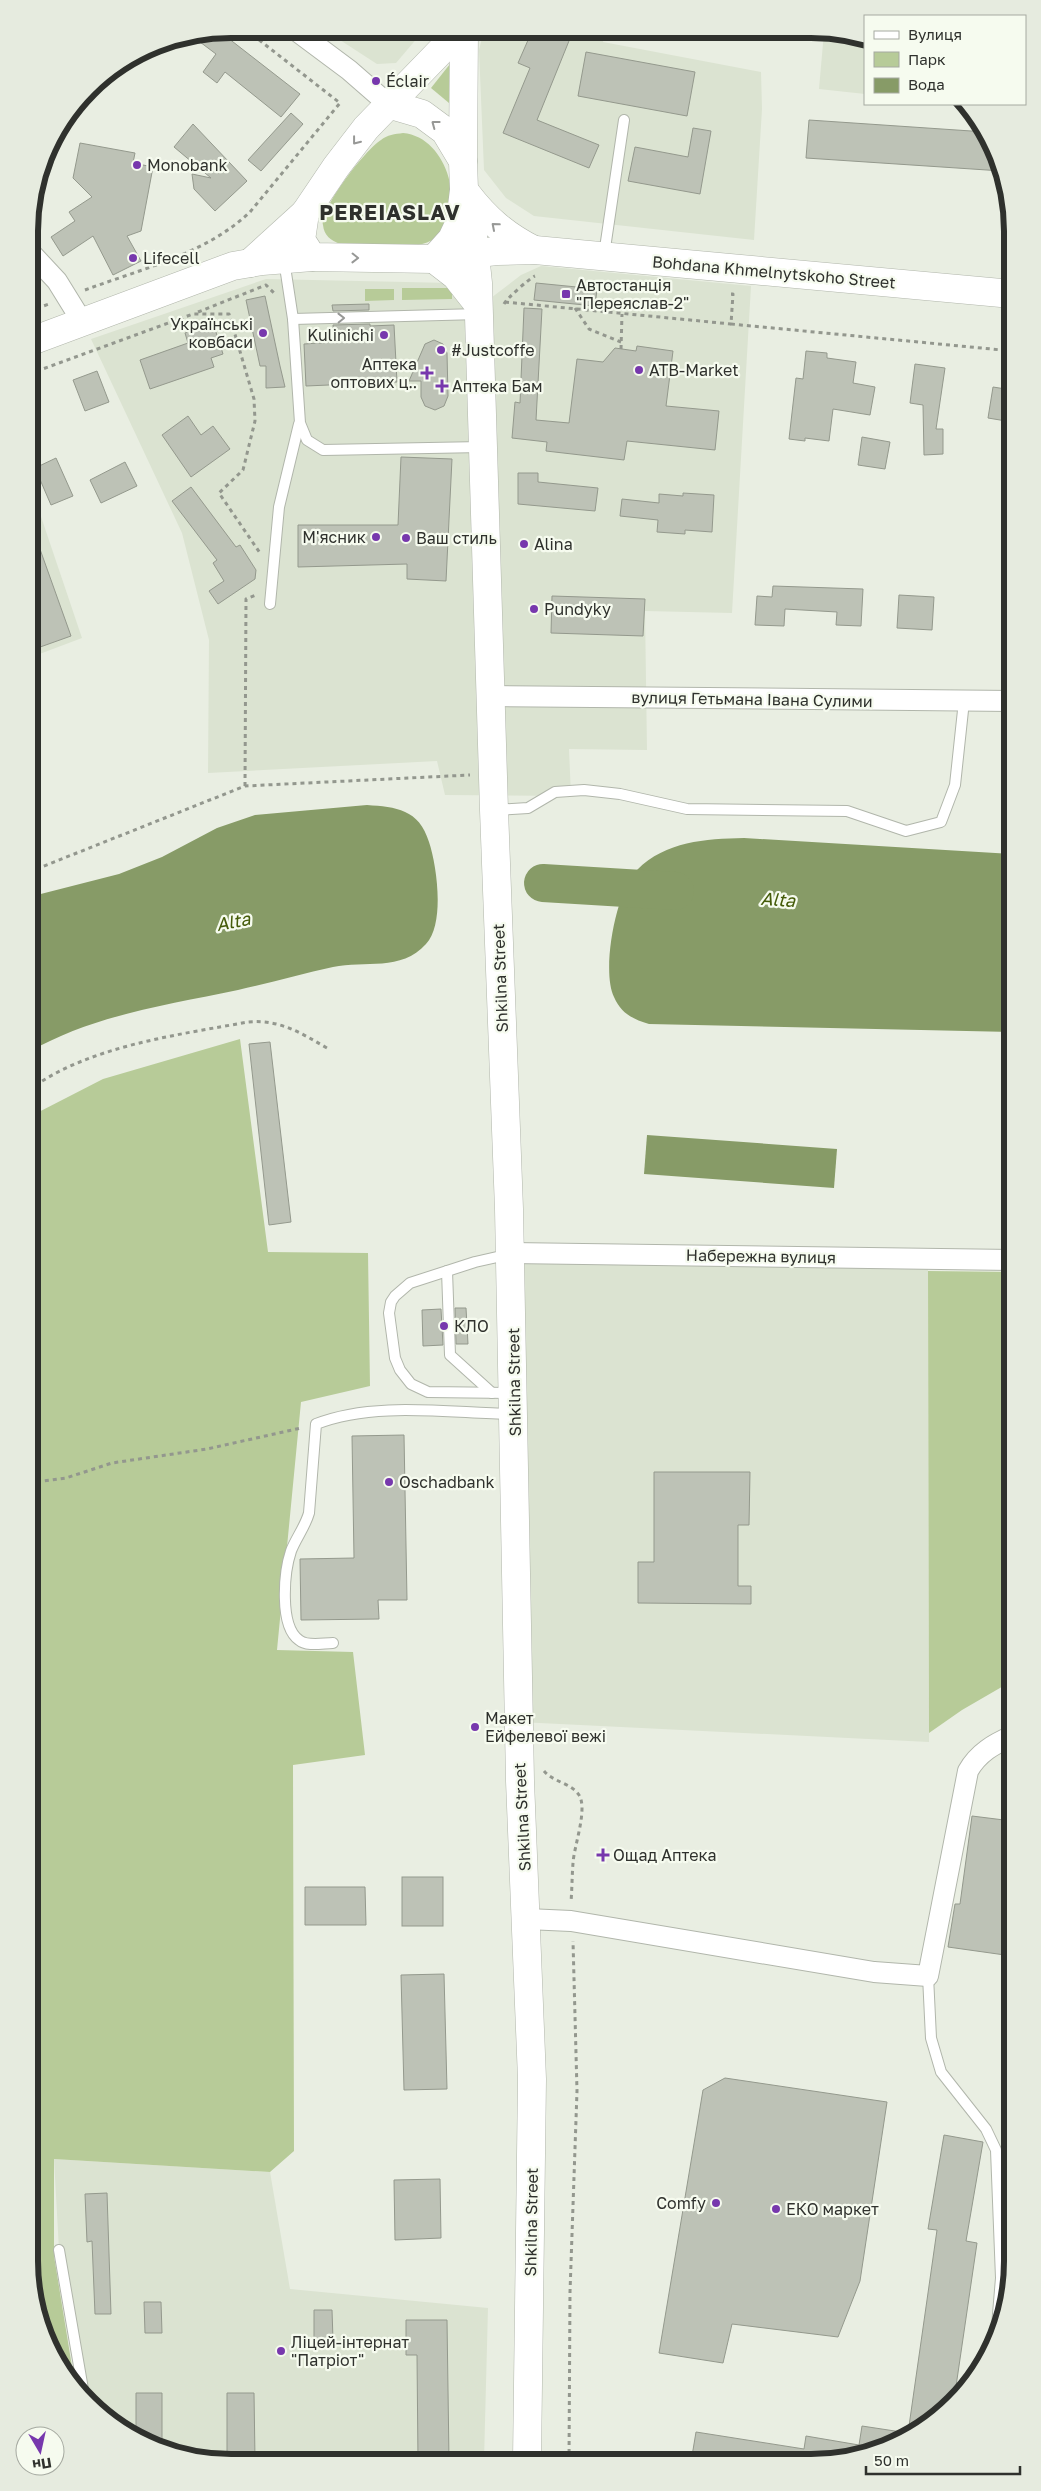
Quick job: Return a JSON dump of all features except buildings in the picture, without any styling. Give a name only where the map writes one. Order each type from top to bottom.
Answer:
[{"type":"main road","points":[[250,263],[305,213],[336,167],[388,104],[455,38]]},
{"type":"main road","points":[[434,259],[456,232],[460,222],[464,190],[463,38]]},
{"type":"main road","points":[[388,104],[422,114],[445,131],[463,161]]},
{"type":"main road","name":"Bohdana Khmelnytskoho Street","points":[[464,190],[492,223],[511,238],[535,250]]},
{"type":"main road","name":"Shkilna Street","points":[[464,190],[476,252],[491,308],[484,447],[494,810],[511,1254],[507,1400],[527,1919],[532,2130],[527,2454]]},
{"type":"main road","points":[[305,213],[301,240],[312,257]]},
{"type":"main road","points":[[491,308],[489,284],[500,270],[535,250]]},
{"type":"main road","name":"Bohdana Khmelnytskoho Street","points":[[434,259],[476,252],[535,250],[1004,293]]},
{"type":"main road","points":[[38,339],[203,277],[250,263],[312,257],[434,259],[491,308]]},
{"type":"street","points":[[306,38],[342,65],[388,104]]},
{"type":"street","points":[[38,261],[57,281],[83,323]]},
{"type":"street","name":"вулиця Гетьмана Івана Сулими","points":[[491,696],[1004,700]]},
{"type":"street","name":"Набережна вулиця","points":[[511,1254],[1004,1260]]},
{"type":"street","points":[[527,1919],[571,1921],[874,1972],[928,1976],[968,1771],[974,1760],[984,1751],[1004,1740]]},
{"type":"lane","points":[[604,256],[624,120]]},
{"type":"lane","points":[[270,604],[279,507],[300,423],[293,319],[284,259]]},
{"type":"lane","points":[[293,319],[491,308]]},
{"type":"lane","points":[[300,423],[307,440],[323,450],[484,447]]},
{"type":"lane","points":[[494,810],[528,808],[555,792],[584,790],[620,794],[687,809],[847,811],[906,831],[941,822],[955,785],[964,701]]},
{"type":"lane","points":[[507,1400],[421,1390],[403,1376],[397,1364],[389,1313],[391,1302],[401,1289],[410,1283],[494,1256],[511,1254]]},
{"type":"lane","points":[[446,1271],[450,1355],[507,1400]]},
{"type":"lane","points":[[333,1643],[309,1644],[299,1641],[289,1626],[285,1608],[289,1560],[292,1550],[306,1526],[309,1513],[316,1424],[335,1417],[507,1400]]},
{"type":"lane","points":[[928,1976],[931,2038],[940,2072],[986,2129],[996,2150],[1001,2278],[999,2302]]},
{"type":"lane","points":[[59,2250],[82,2384]]},
{"type":"path","points":[[38,308],[191,251],[229,231],[250,212],[340,103],[257,38]]},
{"type":"path","points":[[491,308],[522,288],[533,276],[542,276]]},
{"type":"path","points":[[723,293],[733,294],[731,324]]},
{"type":"path","points":[[491,308],[574,308],[1004,350]]},
{"type":"path","points":[[574,308],[589,329],[621,342]]},
{"type":"path","points":[[38,371],[193,314],[229,314],[254,399],[256,414],[243,470],[219,493],[272,571]]},
{"type":"path","points":[[620,349],[622,314]]},
{"type":"path","points":[[245,786],[246,599],[271,589]]},
{"type":"path","points":[[38,868],[245,786],[493,774]]},
{"type":"path","points":[[38,1083],[48,1075],[104,1054],[248,1022],[261,1021],[285,1025],[327,1048]]},
{"type":"path","points":[[38,1482],[66,1478],[112,1462],[207,1449],[316,1424]]},
{"type":"path","points":[[544,1770],[549,1777],[575,1791],[581,1801],[573,1863],[571,1921],[575,1975],[577,2091],[570,2292],[569,2454]]},
{"type":"shaded area","points":[[337,38],[417,38],[396,63],[377,64]]},
{"type":"shaded area","points":[[482,38],[604,38],[603,42],[761,72],[762,109],[754,240],[534,216],[506,198],[484,170],[479,50]]},
{"type":"shaded area","points":[[823,38],[864,45],[864,94],[819,89]]},
{"type":"shaded area","points":[[541,266],[751,286],[732,613],[645,611],[647,750],[569,749],[571,796],[445,795],[437,761],[208,773],[209,640],[182,533],[91,339],[266,279],[452,283],[491,298],[521,275]]},
{"type":"shaded area","points":[[38,508],[82,638],[38,655]]},
{"type":"shaded area","points":[[511,1254],[928,1259],[929,1742],[519,1722]]},
{"type":"shaded area","name":"Ліцей-інтернат \"Патріот\"","points":[[54,2159],[270,2172],[290,2289],[488,2308],[484,2454],[231,2454],[193,2450],[145,2434],[113,2414],[81,2383],[59,2250]]},
{"type":"green space","points":[[450,64],[449,103],[431,88]]},
{"type":"green space","points":[[403,133],[419,138],[432,147],[442,161],[449,177],[452,194],[450,211],[445,226],[435,238],[426,243],[403,247],[340,244],[331,239],[326,235],[323,225],[324,217],[336,193],[355,166],[374,146],[386,137]]},
{"type":"green space","points":[[402,288],[452,288],[452,299],[402,300]]},
{"type":"green space","points":[[365,289],[394,289],[394,300],[365,301]]},
{"type":"green space","points":[[240,1039],[268,1252],[368,1253],[370,1386],[301,1402],[277,1650],[353,1652],[365,1755],[293,1765],[294,2151],[270,2172],[54,2159],[54,2256],[73,2372],[52,2334],[41,2298],[38,2273],[38,1112],[103,1079]]},
{"type":"green space","points":[[928,1271],[1004,1272],[1004,1686],[962,1710],[929,1733]]},
{"type":"water","points":[[367,805],[397,809],[413,816],[425,831],[432,852],[437,880],[436,923],[432,935],[426,944],[416,953],[394,962],[333,967],[238,990],[158,1006],[105,1020],[53,1039],[38,1047],[38,895],[119,874],[162,857],[217,828],[255,815]]},
{"type":"water","points":[[744,838],[1004,854],[1004,1032],[649,1024],[628,1015],[614,997],[610,985],[609,969],[610,951],[617,912],[629,880],[648,860],[660,853],[673,847],[715,839]]},
{"type":"water","points":[[647,1135],[837,1149],[834,1188],[644,1174]]},
{"type":"waterway","name":"Alta","points":[[543,883],[675,891]]},
{"type":"place","name":"Éclair","points":[[376,81]]},
{"type":"place","name":"Monobank","points":[[137,165]]},
{"type":"place","name":"Lifecell","points":[[133,258]]},
{"type":"place","name":"Автостанція \"Переяслав-2\"","points":[[566,294]]},
{"type":"place","name":"Українські ковбаси","points":[[263,333]]},
{"type":"place","name":"Kulinichi","points":[[384,335]]},
{"type":"place","name":"#Justcoffe","points":[[441,350]]},
{"type":"place","name":"ATB-Market","points":[[639,370]]},
{"type":"place","name":"Аптека оптових ц‥","points":[[427,373]]},
{"type":"place","name":"Аптека Бам","points":[[442,386]]},
{"type":"place","name":"М'ясник","points":[[376,537]]},
{"type":"place","name":"Ваш стиль","points":[[406,538]]},
{"type":"place","name":"Alina","points":[[524,544]]},
{"type":"place","name":"Pundyky","points":[[534,609]]},
{"type":"place","name":"КЛО","points":[[444,1326]]},
{"type":"place","name":"Oschadbank","points":[[389,1482]]},
{"type":"place","name":"Макет Ейфелевої вежі","points":[[475,1727]]},
{"type":"place","name":"Ощад Аптека","points":[[603,1855]]},
{"type":"place","name":"Comfy","points":[[716,2203]]},
{"type":"place","name":"ЕКО маркет","points":[[776,2209]]},
{"type":"place","name":"Ліцей-інтернат \"Патріот\"","points":[[281,2351]]},
{"type":"district","name":"PEREIASLAV","points":[[390,212]]}]
